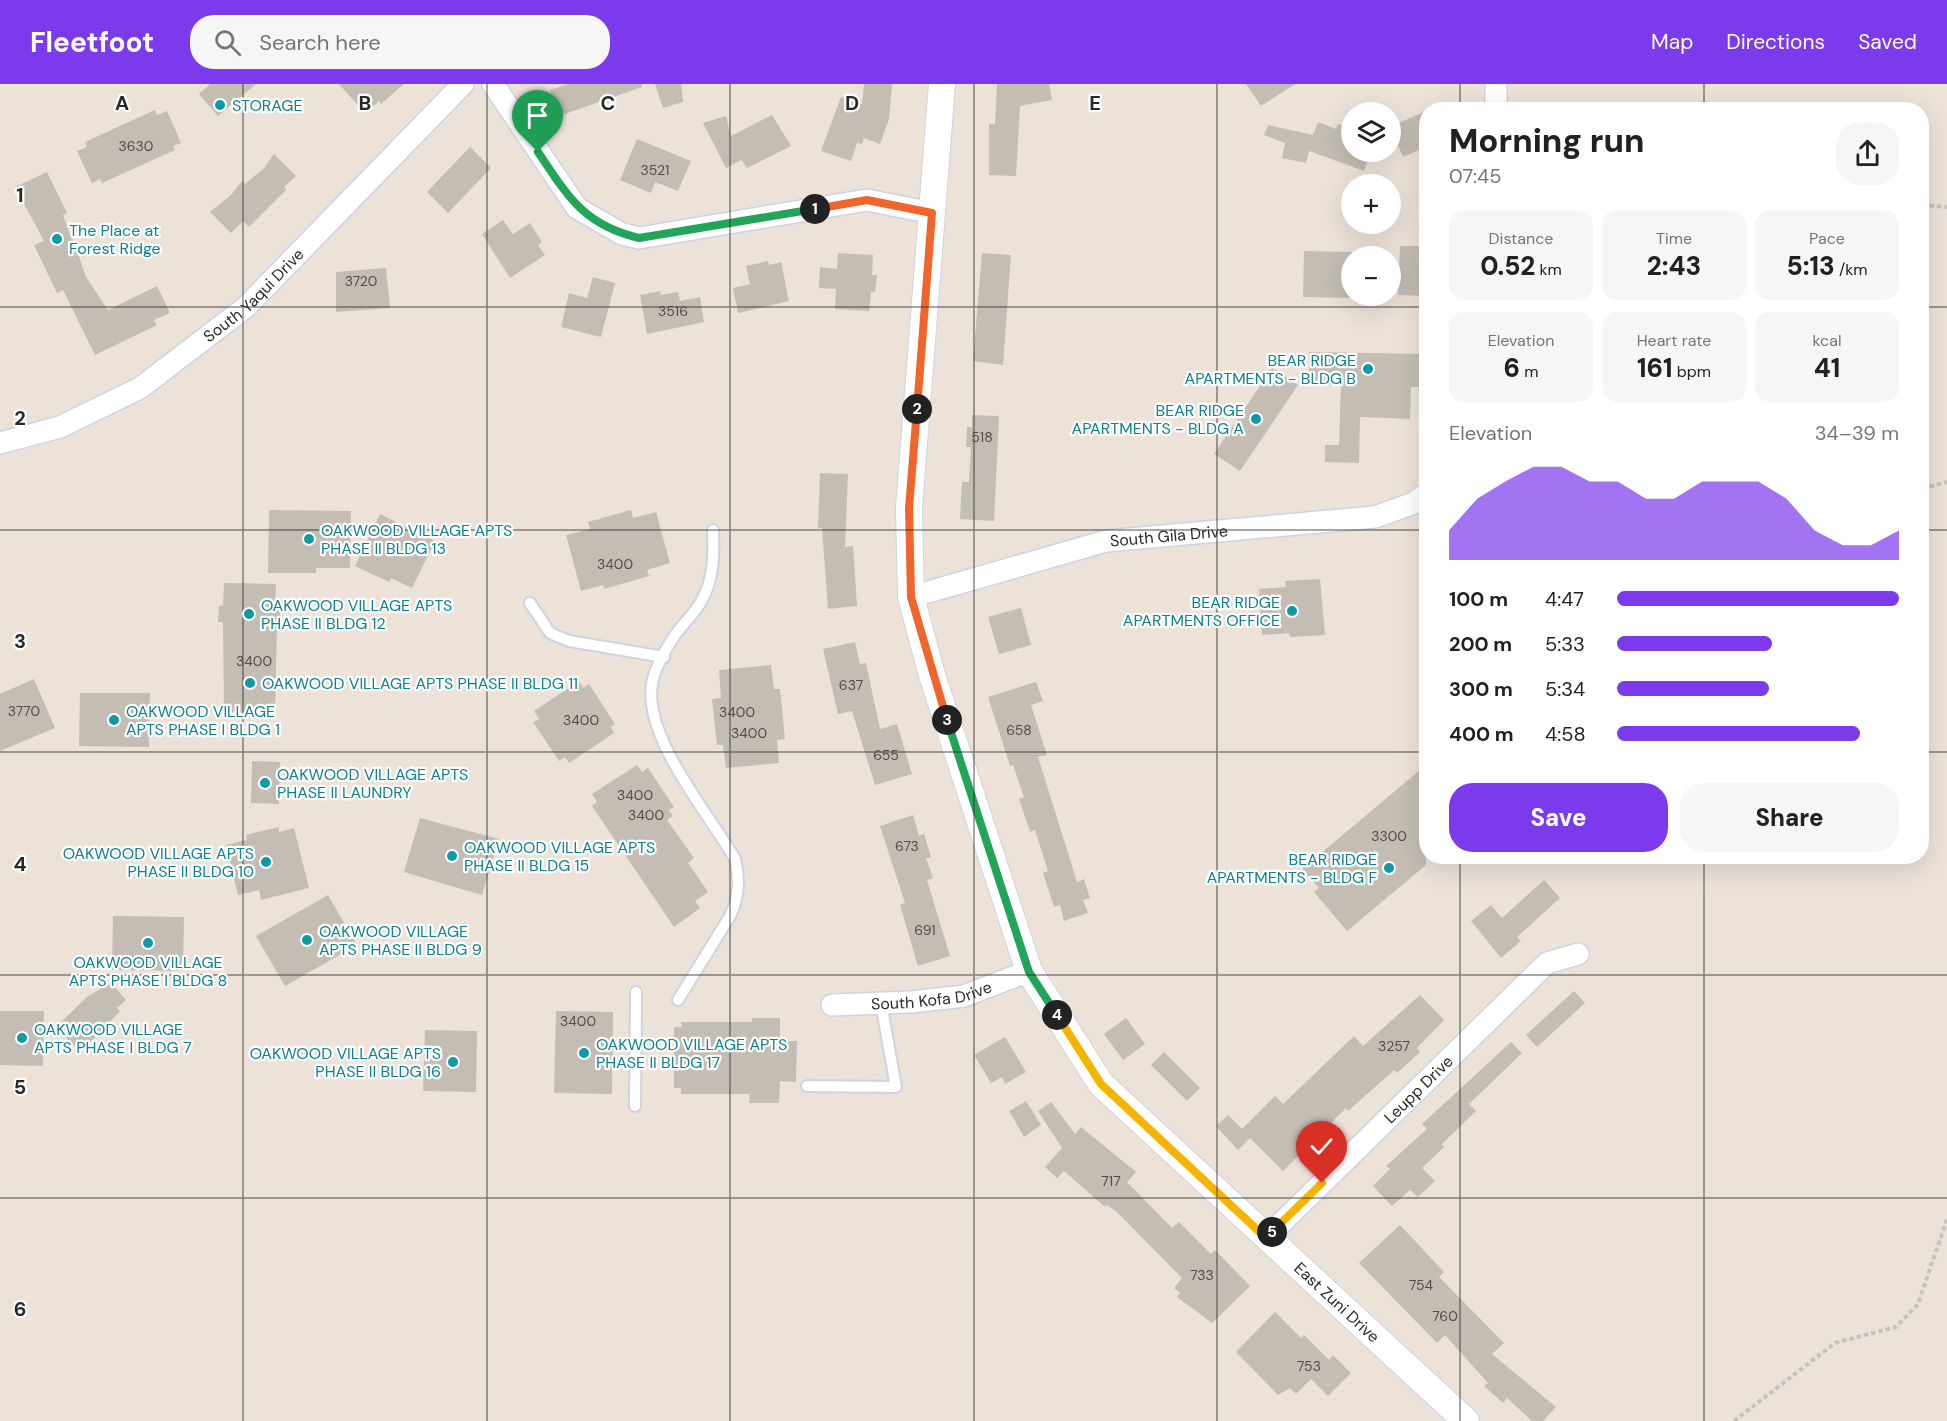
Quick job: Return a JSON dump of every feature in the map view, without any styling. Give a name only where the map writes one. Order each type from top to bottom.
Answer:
[{"type":"street","name":"South Yaqui Drive","points":[[0,443],[60,427],[140,388],[246,307],[463,84]]},
{"type":"street","points":[[493,84],[577,208],[622,234],[639,238],[867,200],[932,213]]},
{"type":"street","name":"East Zuni Drive","points":[[942,84],[909,508],[911,597],[932,675],[1029,972],[1101,1084],[1466,1421]]},
{"type":"street","points":[[1496,84],[1496,102]]},
{"type":"street","name":"South Gila Drive","points":[[911,597],[1106,541],[1375,517],[1419,499]]},
{"type":"street","name":"Leupp Drive","points":[[1266,1238],[1547,963],[1578,954]]},
{"type":"street","name":"South Kofa Drive","points":[[832,1005],[881,1004],[964,996],[1029,972]]},
{"type":"lane","points":[[678,1000],[733,910],[739,873],[723,839],[667,752],[655,722],[652,682],[673,638],[700,604],[711,578],[713,530]]},
{"type":"lane","points":[[530,603],[550,633],[569,641],[664,657]]},
{"type":"lane","points":[[635,1106],[636,992]]},
{"type":"lane","points":[[807,1086],[896,1087],[881,1004]]},
{"type":"path","points":[[1929,206],[1947,207]]},
{"type":"path","points":[[1929,485],[1947,482]]},
{"type":"path","points":[[1734,1421],[1835,1343],[1896,1327],[1918,1304],[1947,1219]]},
{"type":"building","name":"STORAGE","points":[[210,84],[256,84],[218,116],[199,94]]},
{"type":"building","points":[[339,84],[404,84],[381,104],[379,101],[365,113]]},
{"type":"building","points":[[568,84],[642,84],[642,87],[559,116],[550,90]]},
{"type":"building","points":[[655,84],[681,84],[683,102],[663,108]]},
{"type":"building","points":[[864,84],[892,84],[889,119],[880,144],[864,138],[862,144],[857,143],[851,161],[821,151],[841,97],[862,104]]},
{"type":"building","points":[[997,84],[1049,84],[1052,100],[1020,106],[1016,176],[989,175],[989,124],[995,124]]},
{"type":"building","points":[[1246,84],[1295,84],[1261,106]]},
{"type":"building","name":"The Place at Forest Ridge","points":[[155,110],[157,115],[167,111],[181,143],[173,146],[175,150],[102,183],[100,179],[92,183],[77,151],[87,147],[85,142]]},
{"type":"building","points":[[1419,114],[1419,150],[1403,157],[1401,122]]},
{"type":"building","points":[[772,115],[791,146],[747,168],[742,160],[726,168],[703,123],[726,116],[731,136]]},
{"type":"building","points":[[1318,122],[1336,129],[1338,124],[1341,125],[1341,162],[1367,162],[1364,171],[1309,151],[1306,163],[1282,158],[1285,143],[1264,135],[1268,125],[1313,135]]},
{"type":"building","points":[[637,139],[691,161],[678,191],[655,182],[651,193],[620,180]]},
{"type":"building","points":[[470,147],[491,168],[448,213],[427,192]]},
{"type":"building","points":[[274,154],[296,176],[284,187],[286,190],[249,227],[243,221],[231,233],[210,212],[231,195],[242,181],[245,184],[264,168]]},
{"type":"building","points":[[47,172],[67,213],[63,215],[71,237],[81,253],[78,254],[86,277],[108,310],[157,286],[170,313],[154,320],[157,325],[95,355],[63,290],[57,293],[34,245],[44,241],[15,187]]},
{"type":"building","points":[[503,220],[513,234],[530,223],[542,242],[538,245],[545,255],[510,278],[482,234]]},
{"type":"building","points":[[1401,246],[1419,246],[1419,296],[1401,295]]},
{"type":"building","points":[[1304,251],[1341,252],[1341,298],[1303,297]]},
{"type":"building","points":[[838,253],[873,255],[872,275],[877,275],[875,292],[871,292],[869,311],[835,309],[836,289],[819,288],[820,267],[837,269]]},
{"type":"building","points":[[982,253],[1011,255],[1003,365],[973,361]]},
{"type":"building","points":[[768,261],[769,265],[781,262],[789,301],[738,313],[733,288],[750,284],[746,266]]},
{"type":"building","points":[[386,268],[390,308],[336,312],[336,272]]},
{"type":"building","points":[[593,277],[615,283],[601,337],[561,327],[569,293],[587,298]]},
{"type":"building","points":[[660,291],[661,295],[678,292],[680,301],[700,297],[704,322],[647,334],[640,295]]},
{"type":"building","points":[[1309,352],[1419,354],[1419,387],[1411,387],[1410,419],[1360,417],[1359,463],[1325,462],[1325,445],[1339,445],[1341,385],[1309,384]]},
{"type":"building","name":"BEAR RIDGE APARTMENTS - BLDG A","points":[[1272,368],[1298,385],[1240,471],[1214,454]]},
{"type":"building","points":[[972,415],[999,416],[994,521],[960,519],[962,482],[969,482],[971,447],[966,447],[967,427],[972,427]]},
{"type":"building","points":[[820,473],[848,474],[845,547],[853,546],[857,606],[828,609],[822,528],[818,528]]},
{"type":"building","name":"OAKWOOD VILLAGE APTS PHASE II BLDG 13","points":[[269,510],[351,511],[350,568],[316,568],[316,573],[268,573]]},
{"type":"building","points":[[631,510],[633,518],[656,512],[670,563],[647,570],[649,576],[604,589],[603,585],[581,591],[566,535],[590,529],[588,522]]},
{"type":"building","points":[[380,514],[435,541],[412,588],[391,578],[389,582],[355,566]]},
{"type":"building","name":"BEAR RIDGE APARTMENTS OFFICE","points":[[1320,579],[1325,635],[1290,637],[1289,633],[1262,635],[1259,589],[1286,587],[1285,581]]},
{"type":"building","points":[[224,583],[276,584],[275,607],[280,607],[280,623],[277,623],[275,713],[224,712],[223,622],[218,622],[219,606],[223,606]]},
{"type":"building","points":[[1021,608],[1031,645],[999,654],[988,617]]},
{"type":"building","points":[[855,642],[860,664],[866,663],[880,729],[897,724],[912,774],[875,785],[852,711],[838,714],[823,649]]},
{"type":"building","points":[[771,665],[774,689],[780,689],[785,739],[777,740],[779,763],[726,768],[723,745],[717,745],[712,699],[721,698],[719,670]]},
{"type":"building","points":[[34,679],[55,728],[0,751],[0,694]]},
{"type":"building","points":[[579,681],[583,688],[589,684],[615,724],[611,727],[614,733],[569,763],[565,757],[559,761],[533,722],[539,719],[534,711]]},
{"type":"building","points":[[1036,682],[1043,701],[1031,705],[1047,755],[1038,757],[1077,882],[1084,879],[1090,898],[1083,900],[1088,913],[1064,921],[1060,905],[1054,907],[1043,873],[1048,871],[1035,830],[1030,832],[1019,799],[1024,797],[1013,765],[1010,766],[988,697]]},
{"type":"building","name":"OAKWOOD VILLAGE APTS PHASE I BLDG 1","points":[[80,693],[150,693],[149,747],[79,746]]},
{"type":"building","name":"OAKWOOD VILLAGE APTS PHASE II LAUNDRY","points":[[252,761],[280,762],[279,804],[251,803]]},
{"type":"building","points":[[637,765],[642,772],[648,768],[674,807],[669,810],[673,816],[667,820],[694,858],[688,863],[708,892],[695,901],[700,908],[674,927],[592,806],[597,802],[592,794]]},
{"type":"building","points":[[1419,771],[1419,864],[1426,865],[1347,931],[1314,892],[1319,888],[1302,869]]},
{"type":"building","points":[[913,815],[919,836],[924,834],[931,857],[926,858],[933,878],[927,880],[950,956],[918,966],[900,905],[905,903],[880,826]]},
{"type":"building","name":"OAKWOOD VILLAGE APTS PHASE II BLDG 15","points":[[420,818],[499,839],[482,895],[404,872]]},
{"type":"building","name":"OAKWOOD VILLAGE APTS PHASE II BLDG 10","points":[[279,827],[279,832],[294,828],[309,888],[261,900],[259,890],[238,895],[226,845],[247,840],[246,835]]},
{"type":"building","points":[[1544,880],[1560,898],[1517,937],[1521,941],[1501,958],[1471,921],[1491,905],[1502,918]]},
{"type":"building","name":"OAKWOOD VILLAGE APTS PHASE II BLDG 9","points":[[328,895],[357,945],[285,986],[256,936]]},
{"type":"building","name":"OAKWOOD VILLAGE APTS PHASE I BLDG 8","points":[[113,916],[184,917],[183,971],[112,970]]},
{"type":"building","points":[[111,983],[126,1000],[117,1008],[120,1011],[87,1046],[82,1039],[74,1046],[56,1027],[87,997]]},
{"type":"building","points":[[1574,991],[1585,1003],[1537,1047],[1526,1035]]},
{"type":"building","points":[[1420,995],[1444,1020],[1417,1048],[1420,1052],[1397,1073],[1394,1070],[1348,1111],[1346,1108],[1283,1171],[1250,1138],[1238,1150],[1216,1126],[1228,1115],[1242,1129],[1275,1096],[1283,1104],[1354,1036],[1363,1046]]},
{"type":"building","name":"OAKWOOD VILLAGE APTS PHASE I BLDG 7","points":[[0,1011],[44,1011],[43,1066],[0,1065]]},
{"type":"building","name":"OAKWOOD VILLAGE APTS PHASE II BLDG 17","points":[[556,1011],[613,1012],[612,1094],[554,1093]]},
{"type":"building","points":[[752,1018],[780,1018],[780,1041],[797,1041],[796,1082],[780,1081],[779,1103],[749,1103],[750,1094],[681,1094],[681,1088],[674,1088],[674,1027],[682,1027],[681,1022],[752,1022]]},
{"type":"building","points":[[1126,1018],[1145,1044],[1123,1060],[1104,1034]]},
{"type":"building","name":"OAKWOOD VILLAGE APTS PHASE II BLDG 16","points":[[425,1030],[477,1031],[476,1092],[423,1091]]},
{"type":"building","points":[[1005,1037],[1026,1072],[1005,1084],[1002,1077],[991,1083],[974,1055]]},
{"type":"building","points":[[1511,1042],[1522,1053],[1469,1104],[1476,1111],[1442,1144],[1444,1147],[1422,1168],[1435,1181],[1418,1197],[1410,1190],[1392,1206],[1373,1186],[1390,1169],[1386,1166],[1427,1129],[1422,1124]]},
{"type":"building","points":[[1164,1052],[1200,1088],[1187,1101],[1151,1065]]},
{"type":"building","points":[[1026,1101],[1041,1125],[1024,1137],[1009,1111]]},
{"type":"building","points":[[1051,1102],[1075,1134],[1081,1127],[1136,1172],[1127,1182],[1172,1228],[1179,1222],[1211,1254],[1215,1250],[1250,1286],[1212,1323],[1177,1297],[1180,1293],[1174,1288],[1182,1278],[1116,1211],[1107,1205],[1105,1207],[1064,1171],[1057,1178],[1045,1167],[1062,1148],[1038,1111]]},
{"type":"building","points":[[1400,1225],[1444,1272],[1439,1277],[1504,1343],[1492,1354],[1556,1407],[1543,1421],[1532,1421],[1507,1398],[1503,1403],[1484,1386],[1488,1383],[1445,1335],[1437,1343],[1359,1263]]},
{"type":"building","points":[[1275,1312],[1301,1338],[1304,1335],[1329,1360],[1333,1355],[1351,1373],[1328,1396],[1311,1379],[1296,1394],[1290,1388],[1278,1395],[1236,1352]]},
{"type":"place","name":"STORAGE","points":[[220,105]]},
{"type":"place","name":"The Place at Forest Ridge","points":[[57,239]]},
{"type":"place","name":"BEAR RIDGE APARTMENTS - BLDG B","points":[[1368,369]]},
{"type":"place","name":"BEAR RIDGE APARTMENTS - BLDG A","points":[[1256,419]]},
{"type":"place","name":"OAKWOOD VILLAGE APTS PHASE II BLDG 13","points":[[309,539]]},
{"type":"place","name":"BEAR RIDGE APARTMENTS OFFICE","points":[[1292,611]]},
{"type":"place","name":"OAKWOOD VILLAGE APTS PHASE II BLDG 12","points":[[249,614]]},
{"type":"place","name":"OAKWOOD VILLAGE APTS PHASE II BLDG 11","points":[[250,683]]},
{"type":"place","name":"OAKWOOD VILLAGE APTS PHASE I BLDG 1","points":[[114,720]]},
{"type":"place","name":"OAKWOOD VILLAGE APTS PHASE II LAUNDRY","points":[[265,783]]},
{"type":"place","name":"OAKWOOD VILLAGE APTS PHASE II BLDG 15","points":[[452,856]]},
{"type":"place","name":"OAKWOOD VILLAGE APTS PHASE II BLDG 10","points":[[266,862]]},
{"type":"place","name":"BEAR RIDGE APARTMENTS - BLDG F","points":[[1389,868]]},
{"type":"place","name":"OAKWOOD VILLAGE APTS PHASE II BLDG 9","points":[[307,940]]},
{"type":"place","name":"OAKWOOD VILLAGE APTS PHASE I BLDG 8","points":[[148,943]]},
{"type":"place","name":"OAKWOOD VILLAGE APTS PHASE I BLDG 7","points":[[22,1038]]},
{"type":"place","name":"OAKWOOD VILLAGE APTS PHASE II BLDG 17","points":[[584,1053]]},
{"type":"place","name":"OAKWOOD VILLAGE APTS PHASE II BLDG 16","points":[[453,1062]]},
{"type":"route","points":[[538,152],[577,208],[622,234],[639,238],[867,200],[932,213],[909,508],[911,597],[932,675],[1029,972],[1101,1084],[1266,1238],[1322,1183]]}]
